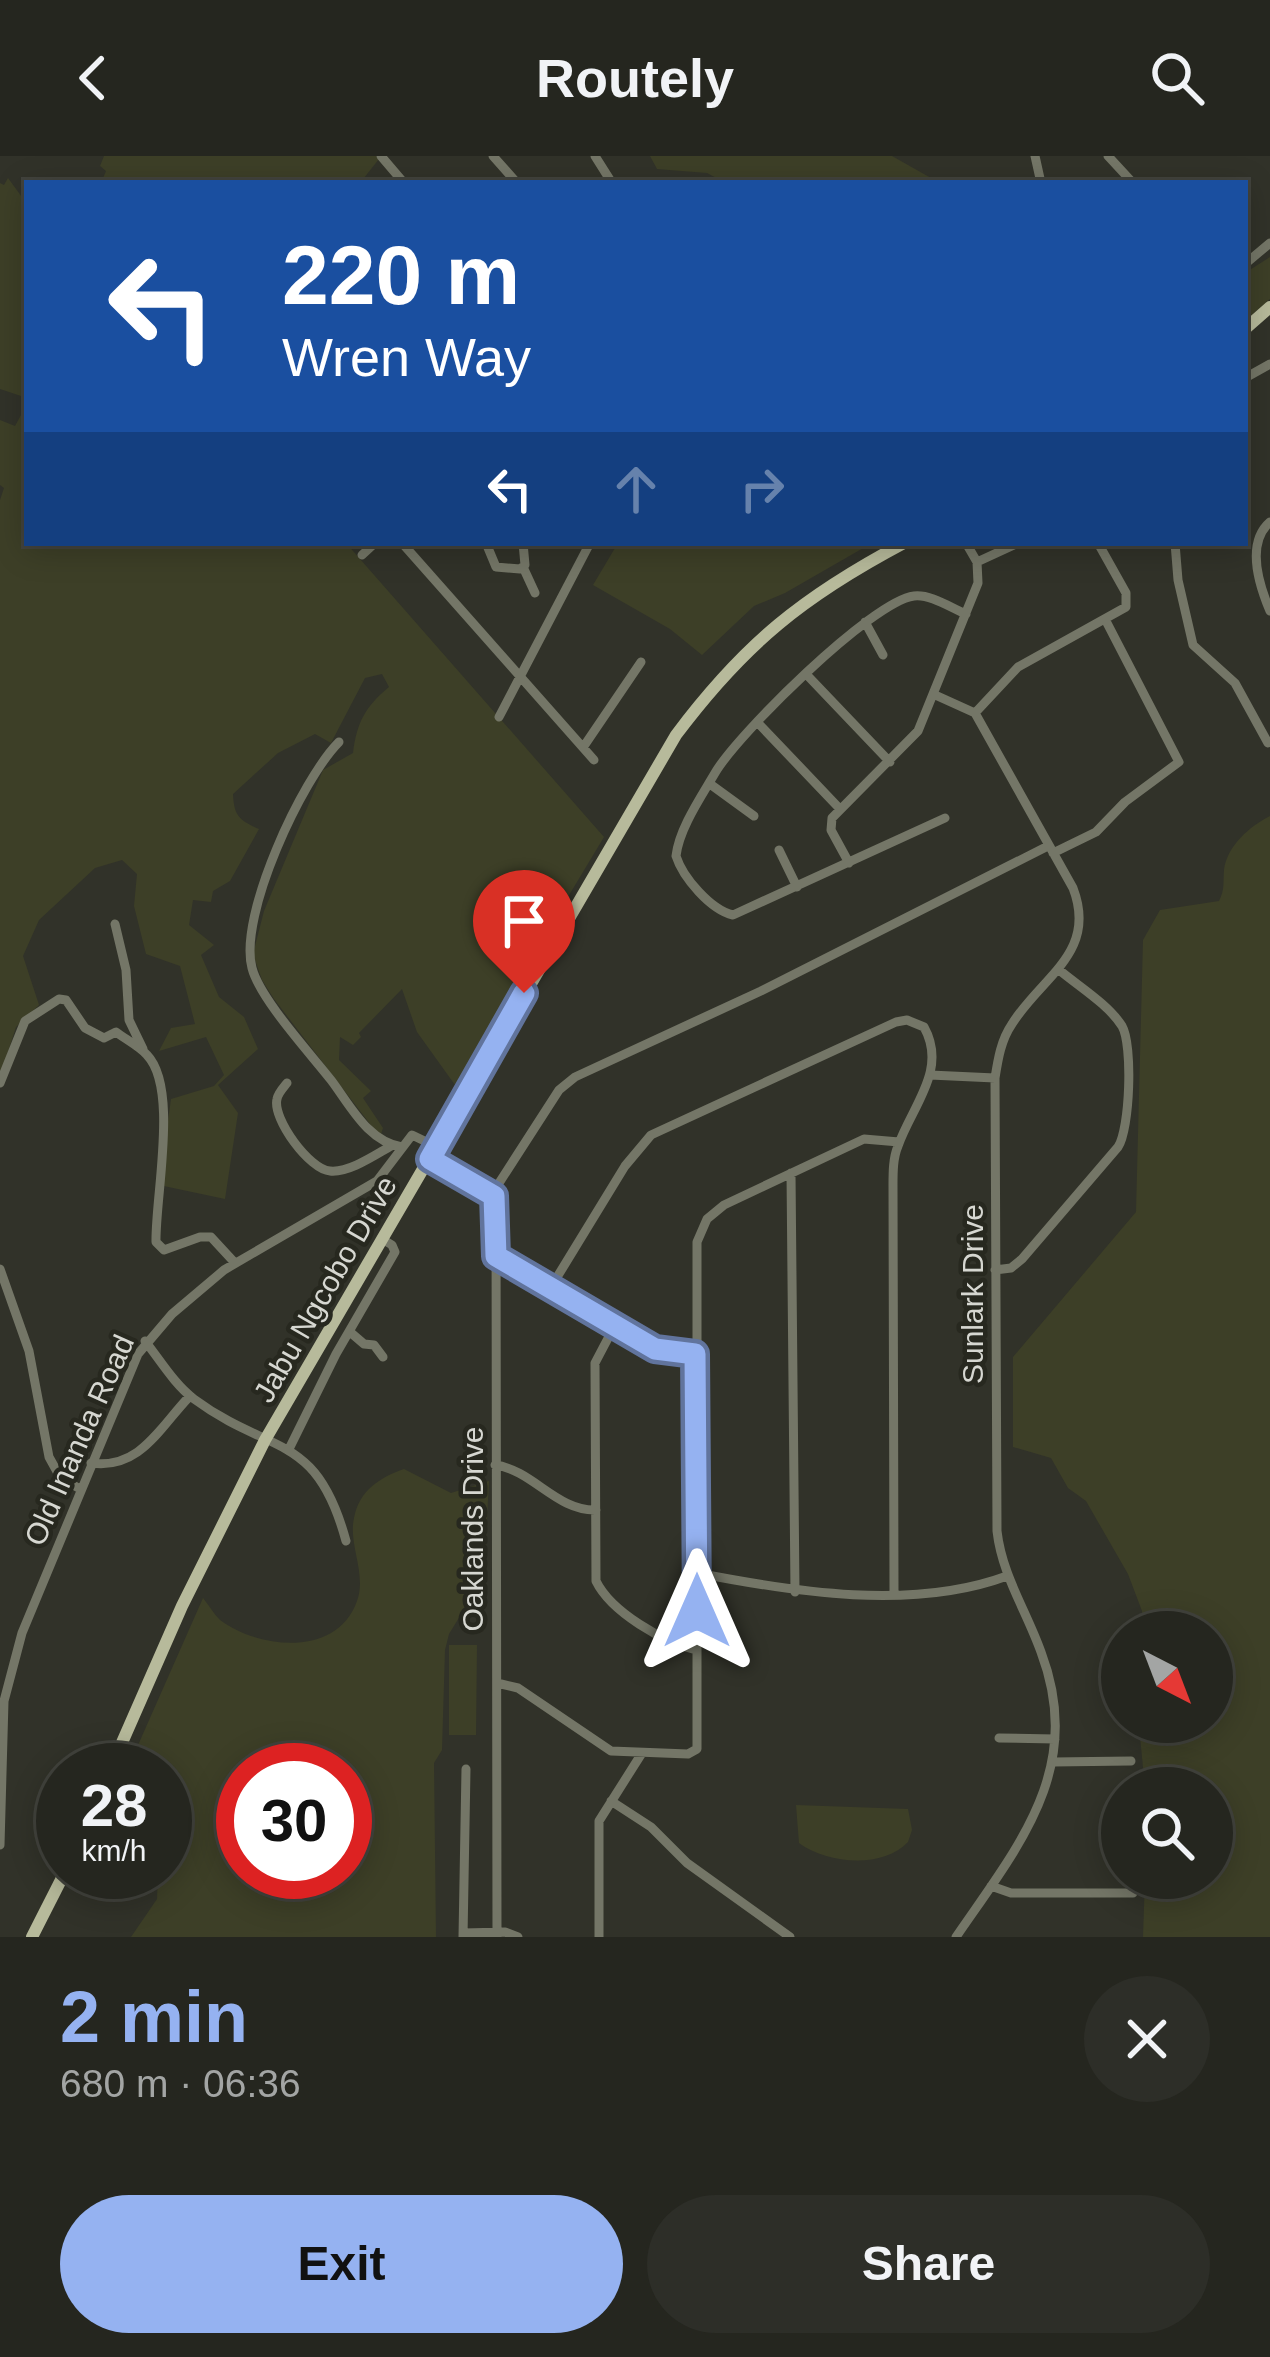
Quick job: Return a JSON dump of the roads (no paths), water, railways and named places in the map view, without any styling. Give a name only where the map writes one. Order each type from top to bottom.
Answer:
[{"type":"main road","name":"Jabu Ngcobo Drive","points":[[122,1743],[182,1606],[265,1440],[647,779],[708,692],[740,657],[798,607],[853,569],[898,546]]},
{"type":"main road","points":[[32,1937],[51,1899]]},
{"type":"street","points":[[381,156],[401,180]]},
{"type":"street","points":[[493,156],[514,180]]},
{"type":"street","points":[[1108,156],[1130,180]]},
{"type":"street","points":[[1270,522],[1256,546],[1270,611]]},
{"type":"street","points":[[362,555],[372,546]]},
{"type":"street","points":[[405,546],[594,760]]},
{"type":"street","points":[[487,546],[497,568],[523,567]]},
{"type":"street","points":[[523,567],[527,560],[524,546]]},
{"type":"street","points":[[500,717],[588,546]]},
{"type":"street","points":[[849,863],[831,830],[832,818],[918,730],[978,583],[977,562],[968,546]]},
{"type":"street","points":[[977,562],[1012,546]]},
{"type":"street","points":[[933,694],[975,713],[1010,673],[1123,610],[1128,599],[1100,546]]},
{"type":"street","points":[[1175,546],[1188,634],[1197,651],[1235,683],[1266,725],[1268,743]]},
{"type":"street","points":[[523,567],[535,593]]},
{"type":"street","points":[[945,818],[744,912],[726,914],[684,872],[676,856],[724,759],[831,648],[865,622],[913,596],[966,614]]},
{"type":"street","points":[[287,1083],[276,1100],[277,1111],[292,1141],[320,1168],[334,1172],[412,1135],[492,1194],[559,1090],[575,1077],[1096,832],[1125,802],[1179,763],[1106,621]]},
{"type":"street","points":[[865,622],[883,655]]},
{"type":"street","points":[[584,746],[640,662]]},
{"type":"street","points":[[806,674],[890,762]]},
{"type":"street","name":"Sunlark Drive","points":[[956,1937],[1029,1831],[1053,1762],[1050,1678],[1007,1576],[997,1531],[995,1078],[1000,1050],[1012,1024],[1076,942],[1081,916],[1073,888],[975,713]]},
{"type":"street","points":[[759,724],[840,809]]},
{"type":"street","points":[[339,742],[309,778],[268,872],[250,934],[250,961],[265,992],[345,1100],[372,1133],[396,1146]]},
{"type":"street","points":[[710,784],[754,816]]},
{"type":"street","points":[[778,850],[797,886]]},
{"type":"street","points":[[115,924],[126,970],[129,1020],[160,1087],[163,1114],[155,1237],[164,1250],[200,1237],[211,1238],[235,1263]]},
{"type":"street","points":[[995,1270],[1011,1268],[1022,1259],[1126,1132],[1124,1031],[1058,969]]},
{"type":"street","points":[[0,1083],[26,1021],[59,999],[66,1000],[93,1035],[104,1038],[116,1032],[146,1054]]},
{"type":"street","points":[[550,1287],[634,1151],[658,1130],[901,1021],[919,1023],[928,1033],[930,1075],[899,1142],[892,1185],[894,1593]]},
{"type":"street","points":[[930,1075],[995,1078]]},
{"type":"street","points":[[496,1683],[518,1688],[611,1750],[688,1754],[697,1749],[695,1255],[701,1228],[724,1204],[870,1137],[899,1142]]},
{"type":"street","name":"Old Inanda Road","points":[[0,1845],[2,1699],[22,1633],[146,1341],[235,1263],[368,1188],[391,1166],[396,1146]]},
{"type":"street","points":[[791,1173],[795,1592]]},
{"type":"street","name":"Oaklands Drive","points":[[492,1194],[496,1204],[497,1935]]},
{"type":"street","points":[[290,1449],[395,1252],[382,1239]]},
{"type":"street","points":[[496,1256],[663,1352],[695,1354]]},
{"type":"street","points":[[0,1269],[39,1388],[49,1457],[60,1477],[80,1489]]},
{"type":"street","points":[[615,1325],[595,1363],[595,1571],[600,1590],[614,1604],[675,1644],[696,1650]]},
{"type":"street","points":[[350,1332],[364,1344],[374,1345],[383,1357]]},
{"type":"street","points":[[146,1341],[189,1396],[265,1440],[290,1449],[312,1466],[346,1540]]},
{"type":"street","points":[[91,1463],[114,1465],[131,1457],[158,1437],[189,1396]]},
{"type":"street","points":[[495,1465],[518,1472],[578,1510],[596,1510]]},
{"type":"street","points":[[697,1573],[795,1592],[894,1593],[958,1592],[1007,1576]]},
{"type":"street","points":[[999,1738],[1055,1739]]},
{"type":"street","points":[[599,1937],[598,1829],[642,1753]]},
{"type":"street","points":[[1053,1762],[1131,1761]]},
{"type":"street","points":[[466,1769],[463,1935],[518,1937]]},
{"type":"street","points":[[611,1801],[790,1937]]},
{"type":"street","points":[[992,1886],[1011,1893],[1101,1894]]}]
